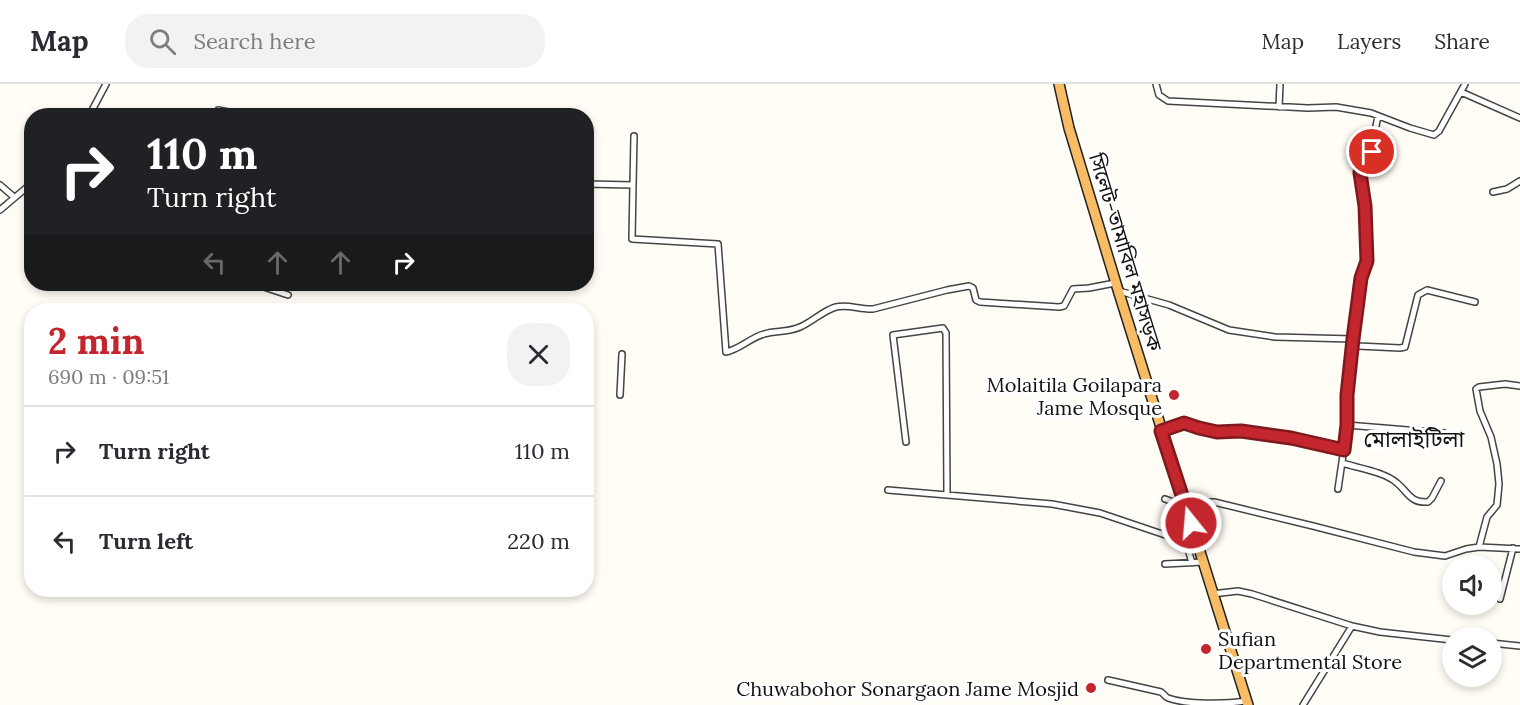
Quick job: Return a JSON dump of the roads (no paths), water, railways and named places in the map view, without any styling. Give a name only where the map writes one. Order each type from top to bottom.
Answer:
[{"type":"highway","name":"সিলেট-তামাবিল মহাসড়ক","points":[[1059,84],[1069,128],[1116,286],[1247,703]]},
{"type":"street","points":[[93,108],[106,84]]},
{"type":"street","points":[[1156,84],[1159,95],[1168,101],[1279,107],[1336,107],[1371,113],[1434,135],[1439,131],[1465,84]]},
{"type":"street","points":[[1279,107],[1280,84]]},
{"type":"street","points":[[1461,92],[1520,118]]},
{"type":"street","points":[[1338,489],[1347,425],[1347,395],[1353,339],[1361,278],[1367,261],[1365,206],[1360,173],[1361,165],[1369,161],[1378,116]]},
{"type":"street","points":[[633,136],[632,239],[718,244],[726,352],[743,346],[764,333],[786,332],[800,327],[837,307],[873,309],[969,286],[973,288],[976,300],[980,302],[1059,307],[1064,306],[1073,289],[1116,286],[1229,330],[1275,337],[1353,339]]},
{"type":"street","points":[[1493,192],[1507,189],[1520,181]]},
{"type":"street","points":[[594,184],[633,185]]},
{"type":"street","points":[[0,185],[14,197]]},
{"type":"street","points":[[0,210],[24,189]]},
{"type":"street","points":[[1353,339],[1358,346],[1405,347],[1418,295],[1427,290],[1475,302]]},
{"type":"street","points":[[276,291],[288,295]]},
{"type":"street","points":[[906,442],[893,335],[943,328],[946,333],[947,494]]},
{"type":"street","points":[[620,395],[622,354]]},
{"type":"street","points":[[1479,547],[1487,517],[1497,505],[1499,484],[1491,437],[1480,411],[1476,389],[1505,384],[1520,386]]},
{"type":"street","points":[[1161,431],[1184,423],[1217,432],[1241,431],[1291,438],[1344,450]]},
{"type":"street","points":[[1347,425],[1444,434]]},
{"type":"street","points":[[1342,463],[1389,477],[1398,483],[1410,498],[1420,502],[1428,502],[1441,481]]},
{"type":"street","points":[[888,490],[1052,504],[1100,513],[1186,542]]},
{"type":"street","points":[[1165,500],[1173,502],[1192,563]]},
{"type":"street","points":[[1185,503],[1214,502],[1414,552],[1445,556],[1479,547],[1520,549]]},
{"type":"street","points":[[1502,591],[1513,548]]},
{"type":"street","points":[[1165,564],[1203,562]]},
{"type":"street","points":[[1212,594],[1238,591],[1352,626],[1380,632],[1442,639]]},
{"type":"street","points":[[1303,705],[1352,626]]},
{"type":"street","points":[[1502,644],[1520,646]]},
{"type":"street","points":[[1108,680],[1161,692],[1167,698],[1182,703],[1197,705],[1247,703]]},
{"type":"place","name":"Molaitila Goilapara Jame Mosque","points":[[1174,395]]},
{"type":"place","name":"Sufian Departmental Store","points":[[1206,649]]},
{"type":"place","name":"Chuwabohor Sonargaon Jame Mosjid","points":[[1091,688]]},
{"type":"district","name":"মোলাইটিলা","points":[[1414,439]]}]
